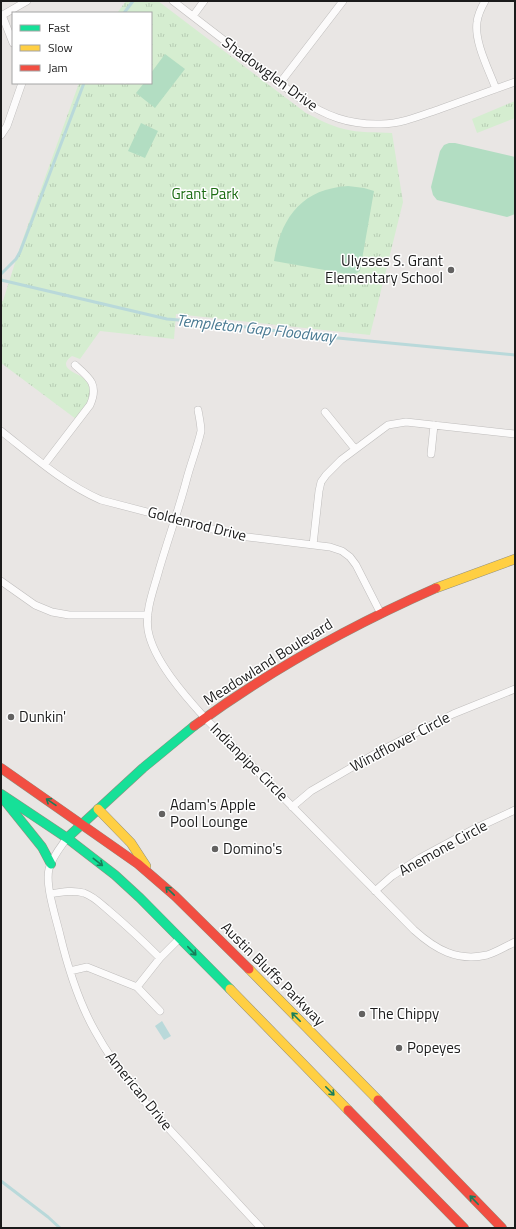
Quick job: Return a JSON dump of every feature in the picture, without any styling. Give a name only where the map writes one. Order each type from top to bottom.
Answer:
[{"type":"main road","name":"Meadowland Boulevard","points":[[67,838],[153,758],[205,718],[289,662],[380,612],[462,578],[515,559]]},
{"type":"main road","name":"Austin Bluffs Parkway","points":[[1,768],[136,861],[189,910],[324,1044],[502,1228]]},
{"type":"main road","points":[[1,794],[67,838],[130,889],[180,938],[464,1228]]},
{"type":"main road","points":[[1,798],[41,845],[51,864]]},
{"type":"main road","points":[[98,809],[129,841],[142,858],[149,873]]},
{"type":"street","points":[[12,41],[1,16],[27,1]]},
{"type":"street","name":"Shadowglen Drive","points":[[173,1],[299,98],[315,109],[345,121],[382,124],[401,121],[515,82]]},
{"type":"street","points":[[193,16],[204,1]]},
{"type":"street","points":[[280,84],[343,1]]},
{"type":"street","points":[[485,1],[480,11],[477,23],[477,36],[496,89]]},
{"type":"street","points":[[1,135],[7,126],[22,84]]},
{"type":"street","points":[[44,465],[90,405],[93,398],[94,390],[91,380],[75,365]]},
{"type":"street","name":"Indianpipe Circle","points":[[198,410],[201,430],[151,597],[148,615],[148,630],[164,668],[192,705],[428,943],[450,954],[477,957],[488,955],[515,942]]},
{"type":"street","points":[[325,412],[355,449]]},
{"type":"street","points":[[313,545],[317,500],[322,482],[326,475],[333,467],[355,449],[388,425],[406,422],[515,434]]},
{"type":"street","points":[[431,454],[434,425]]},
{"type":"street","name":"Goldenrod Drive","points":[[1,431],[44,465],[84,493],[101,500],[239,536],[330,547],[342,550],[356,565],[380,612]]},
{"type":"street","points":[[1,581],[35,605],[52,612],[69,615],[148,615]]},
{"type":"street","name":"Windflower Circle","points":[[292,807],[311,791],[380,751],[453,714],[515,689]]},
{"type":"street","name":"Anemone Circle","points":[[376,891],[392,876],[420,858],[472,830],[515,810]]},
{"type":"street","name":"American Drive","points":[[67,838],[54,857],[48,875],[50,894],[70,971],[84,1010],[115,1065],[129,1084],[150,1109],[261,1228]]},
{"type":"street","points":[[50,894],[74,892],[84,893],[95,898],[144,941],[160,958]]},
{"type":"street","points":[[137,987],[160,958],[180,938]]},
{"type":"street","points":[[70,971],[87,967],[137,987],[160,1011]]},
{"type":"green space","name":"Grant Park","points":[[126,1],[158,1],[306,113],[334,126],[350,130],[392,133],[403,202],[370,335],[176,314],[174,339],[100,331],[80,359],[72,356],[66,363],[69,369],[82,377],[88,383],[91,391],[88,403],[76,419],[1,363],[1,301],[3,301],[19,250],[79,84],[152,84],[152,12],[118,12]]},
{"type":"green space","points":[[165,54],[185,69],[155,108],[136,93],[143,84],[152,84],[152,72]]},
{"type":"green space","points":[[515,101],[515,118],[477,133],[472,119]]},
{"type":"green space","points":[[141,123],[158,131],[145,158],[128,151]]},
{"type":"green space","points":[[455,143],[515,157],[515,214],[507,217],[437,200],[433,195],[431,187],[440,151],[444,145]]},
{"type":"green space","points":[[348,186],[374,191],[360,271],[353,275],[274,261],[277,245],[282,231],[296,208],[306,199],[318,193],[332,188]]},
{"type":"water","points":[[162,1021],[171,1036],[164,1040],[155,1026]]},
{"type":"waterway","points":[[125,12],[133,1]]},
{"type":"waterway","points":[[1,274],[16,259],[20,252],[84,84]]},
{"type":"waterway","name":"Templeton Gap Floodway","points":[[1,280],[167,319],[214,323],[317,336],[515,355]]},
{"type":"waterway","name":"Templeton Gap Floodway","points":[[1,1181],[60,1228]]},
{"type":"traffic: fast","points":[[67,838],[143,768],[194,726]]},
{"type":"traffic: fast","points":[[1,794],[67,838],[115,875],[140,898],[230,989]]},
{"type":"traffic: fast","points":[[5,801],[42,847],[51,864]]},
{"type":"traffic: slow","points":[[436,588],[515,559]]},
{"type":"traffic: slow","points":[[98,809],[131,843],[146,866]]},
{"type":"traffic: slow","points":[[249,969],[378,1100]]},
{"type":"traffic: slow","points":[[230,989],[348,1110]]},
{"type":"traffic: jam","points":[[194,726],[252,686],[311,650],[436,588]]},
{"type":"traffic: jam","points":[[1,768],[138,864],[175,896],[249,969]]},
{"type":"traffic: jam","points":[[378,1100],[502,1228]]},
{"type":"traffic: jam","points":[[348,1110],[464,1228]]},
{"type":"place","name":"Ulysses S. Grant Elementary School","points":[[451,270]]},
{"type":"place","name":"Dunkin'","points":[[11,717]]},
{"type":"place","name":"Adam's Apple Pool Lounge","points":[[162,814]]},
{"type":"place","name":"Domino's","points":[[215,849]]},
{"type":"place","name":"The Chippy","points":[[362,1014]]},
{"type":"place","name":"Popeyes","points":[[399,1048]]}]
